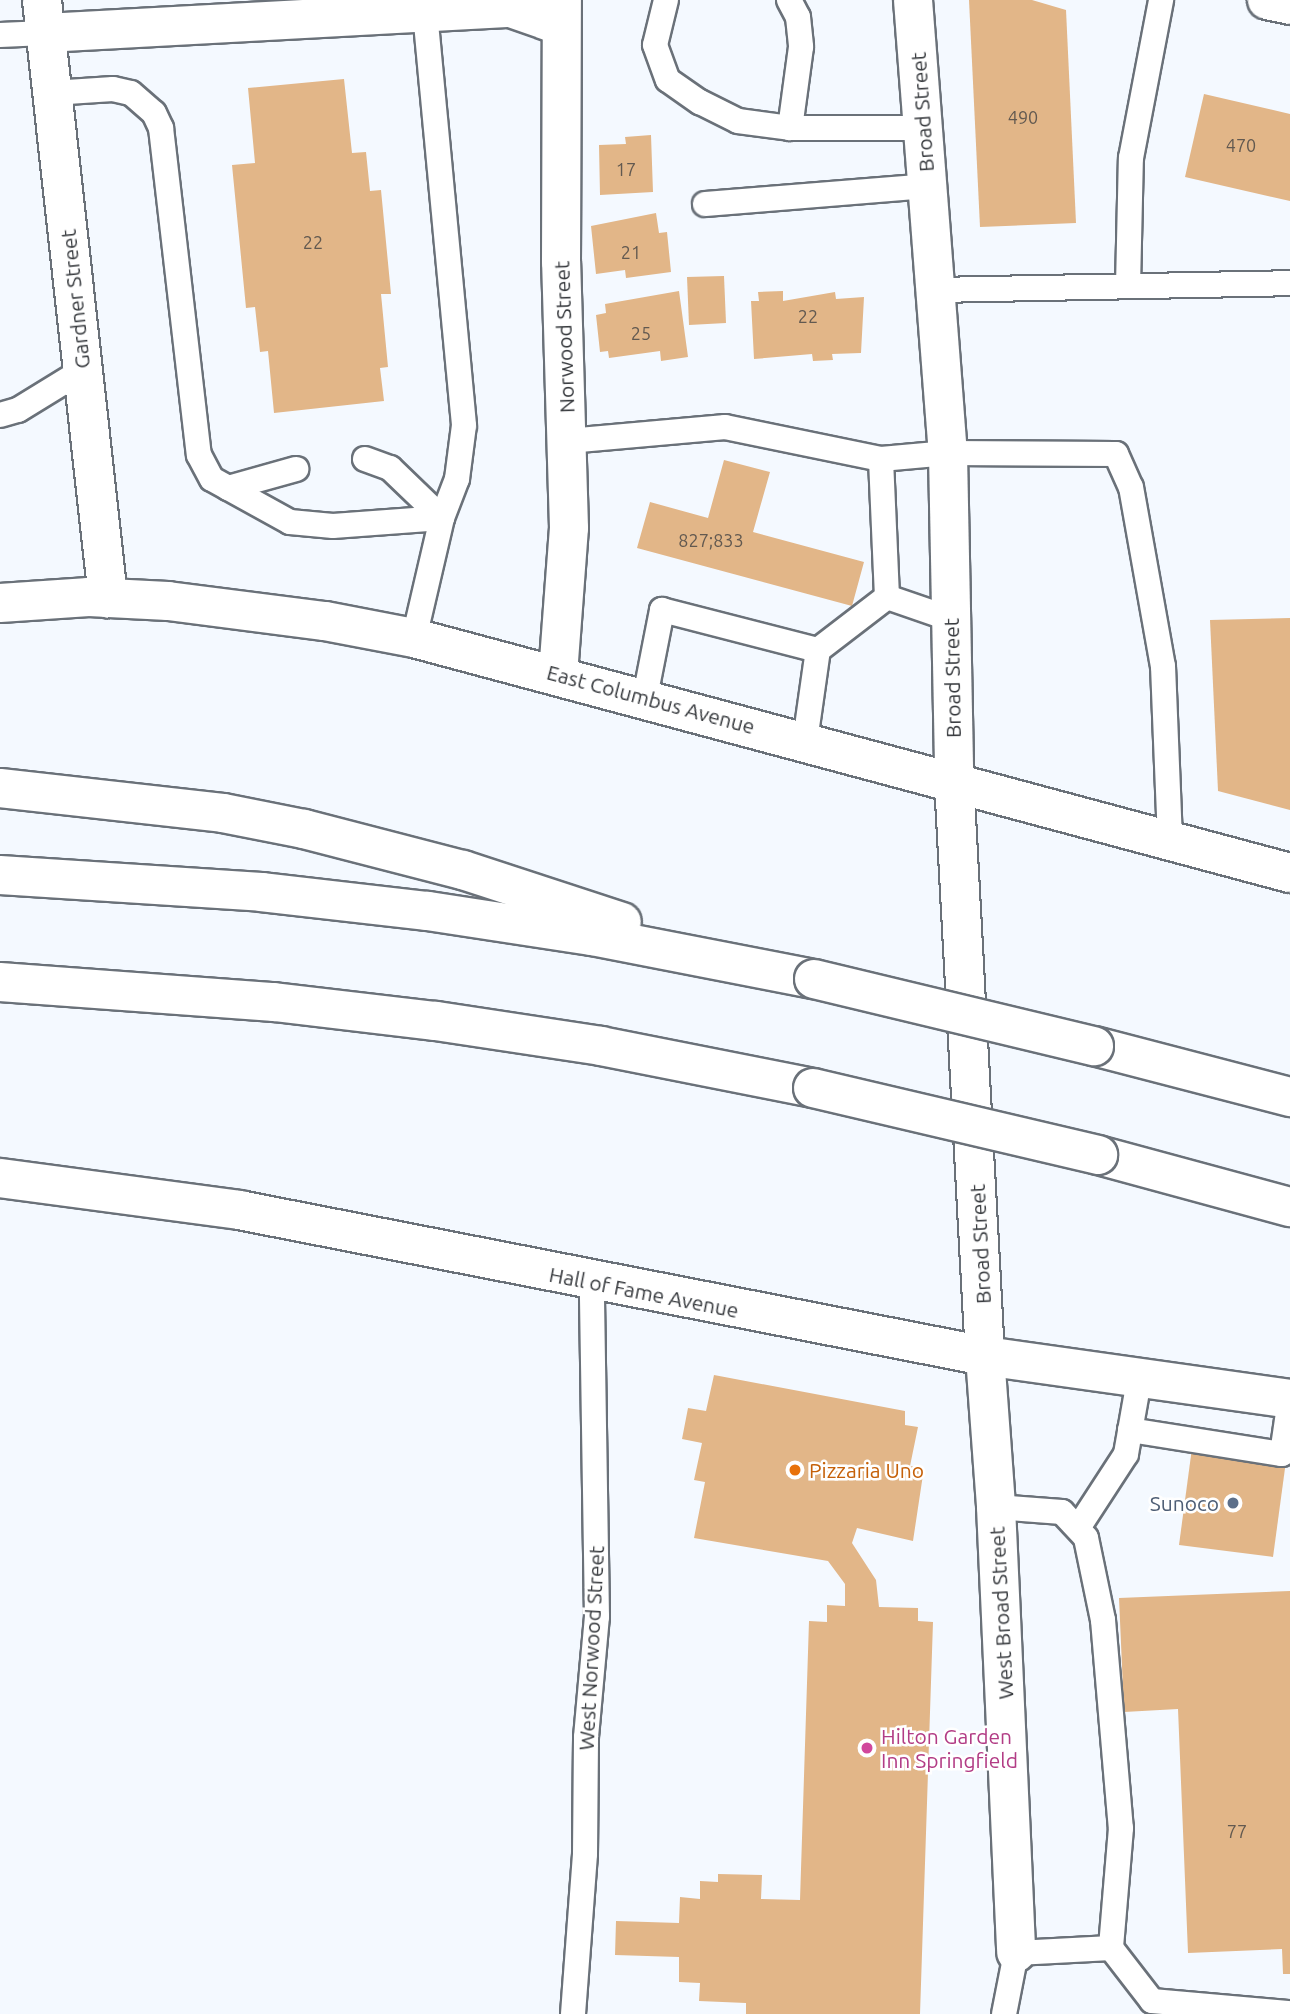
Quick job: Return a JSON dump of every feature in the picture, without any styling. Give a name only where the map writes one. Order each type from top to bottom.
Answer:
[{"type":"main road","name":"Broad Street","points":[[913,0],[948,453],[954,780],[985,1356]]},
{"type":"main road","points":[[1267,0],[1290,5]]},
{"type":"main road","points":[[43,16],[425,12],[511,8],[561,12]]},
{"type":"main road","name":"Norwood Street","points":[[558,674],[569,528],[561,12]]},
{"type":"main road","name":"Gardner Street","points":[[43,16],[108,598]]},
{"type":"main road","name":"East Columbus Avenue","points":[[0,603],[108,598],[247,610],[414,638],[645,697],[1290,873]]},
{"type":"main road","points":[[0,788],[222,813],[317,832],[463,870],[757,966]]},
{"type":"main road","points":[[0,875],[261,892],[415,910],[757,966],[1094,1046],[1290,1097]]},
{"type":"main road","points":[[0,982],[274,1002],[436,1021],[601,1046],[813,1088],[1098,1155],[1290,1207]]},
{"type":"main road","name":"Hall of Fame Avenue","points":[[0,1178],[252,1212],[592,1282],[985,1356],[1139,1380],[1290,1399]]},
{"type":"main road","name":"West Broad Street","points":[[985,1356],[996,1507],[1016,1953]]},
{"type":"lane","points":[[666,0],[655,45],[668,80],[738,121],[790,128],[923,128]]},
{"type":"lane","points":[[789,0],[798,17],[801,47],[790,128]]},
{"type":"lane","points":[[1128,286],[1131,158],[1161,0]]},
{"type":"lane","points":[[414,638],[442,518],[457,479],[464,425],[425,12]]},
{"type":"lane","points":[[0,35],[43,16]]},
{"type":"lane","points":[[52,93],[113,89],[131,93],[154,113],[161,128],[199,455],[212,479],[290,522],[332,526],[442,518]]},
{"type":"lane","points":[[705,204],[928,186]]},
{"type":"lane","points":[[935,290],[1290,283]]},
{"type":"lane","points":[[0,415],[18,410],[83,370]]},
{"type":"lane","points":[[568,441],[725,427],[881,459],[948,453],[1116,454],[1131,487],[1163,666],[1170,841]]},
{"type":"lane","points":[[366,459],[390,468],[442,518]]},
{"type":"lane","points":[[881,459],[887,597]]},
{"type":"lane","points":[[228,488],[296,468]]},
{"type":"lane","points":[[887,597],[951,619]]},
{"type":"lane","points":[[805,741],[818,650],[887,597]]},
{"type":"lane","points":[[645,697],[662,610],[818,650]]},
{"type":"lane","name":"West Norwood Street","points":[[573,2014],[585,1854],[586,1737],[597,1617],[592,1282]]},
{"type":"lane","points":[[1078,1528],[1126,1454],[1139,1380]]},
{"type":"lane","points":[[1130,1430],[1286,1455],[1290,1399]]},
{"type":"lane","points":[[996,1507],[1062,1512],[1086,1538],[1102,1620],[1121,1828],[1111,1948],[1152,2001],[1290,2013]]},
{"type":"lane","points":[[1004,2014],[1016,1953],[1111,1948]]},
{"type":"building","points":[[969,0],[1032,0],[1066,10],[1076,223],[980,227]]},
{"type":"building","points":[[344,79],[352,153],[366,152],[370,191],[381,190],[391,294],[381,294],[388,367],[380,368],[384,401],[274,413],[268,351],[260,352],[255,307],[246,308],[232,165],[255,163],[248,88]]},
{"type":"building","points":[[1204,94],[1290,114],[1290,201],[1185,177]]},
{"type":"building","points":[[651,135],[653,192],[600,195],[599,145],[626,144],[625,137]]},
{"type":"building","points":[[656,213],[659,233],[667,232],[671,272],[626,278],[625,270],[596,274],[591,226]]},
{"type":"building","points":[[724,276],[726,323],[689,325],[687,277]]},
{"type":"building","points":[[679,291],[688,357],[661,361],[660,351],[609,358],[608,351],[600,352],[596,315],[606,313],[605,304]]},
{"type":"building","points":[[783,291],[783,301],[835,292],[836,299],[864,297],[861,353],[832,354],[833,360],[813,361],[812,354],[754,359],[751,301],[759,301],[758,292]]},
{"type":"building","points":[[724,460],[770,472],[753,532],[864,562],[852,606],[637,548],[650,502],[708,518]]},
{"type":"building","points":[[1290,618],[1290,810],[1218,791],[1210,620]]},
{"type":"building","name":"Hilton Garden Inn Springfield","points":[[714,1375],[905,1411],[905,1425],[918,1427],[910,1466],[924,1468],[913,1541],[857,1528],[852,1543],[876,1580],[879,1607],[918,1608],[918,1621],[933,1622],[920,2014],[746,2014],[746,2003],[699,2001],[700,1983],[679,1982],[679,1957],[615,1955],[616,1921],[679,1923],[680,1897],[700,1899],[700,1881],[718,1882],[718,1874],[762,1875],[761,1899],[800,1900],[809,1621],[827,1622],[827,1605],[845,1606],[845,1584],[828,1561],[694,1538],[705,1482],[694,1480],[702,1443],[682,1439],[688,1408],[706,1411]]},
{"type":"building","points":[[1192,1448],[1286,1461],[1273,1557],[1179,1545]]},
{"type":"building","points":[[1290,1591],[1290,1974],[1283,1974],[1282,1949],[1188,1953],[1178,1709],[1124,1712],[1119,1598]]},
{"type":"place","name":"Pizzaria Uno","points":[[795,1470]]},
{"type":"place","name":"Sunoco","points":[[1233,1503]]},
{"type":"place","name":"Hilton Garden Inn Springfield","points":[[867,1748]]}]
